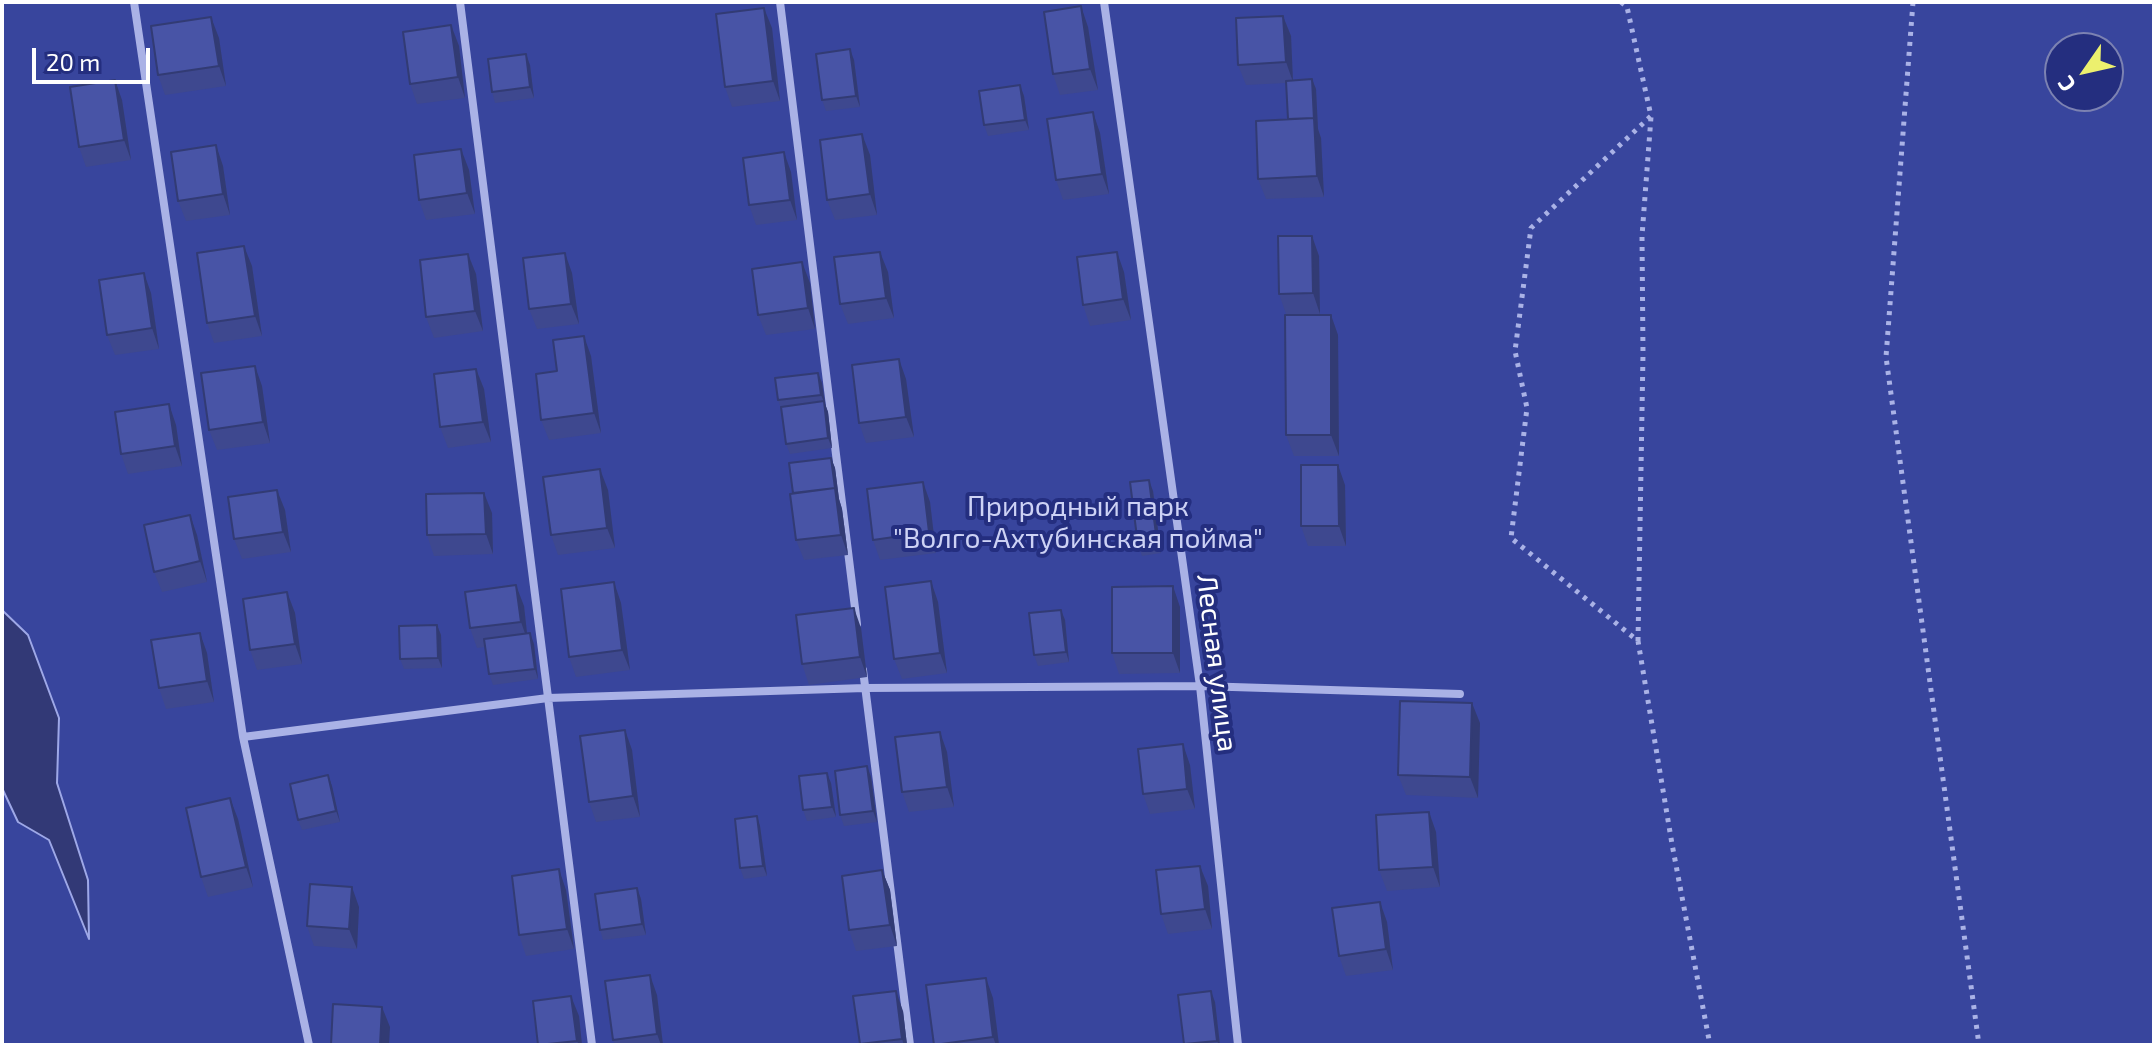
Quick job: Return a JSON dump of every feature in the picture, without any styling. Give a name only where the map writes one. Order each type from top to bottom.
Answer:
[{"type":"street","points":[[134,2],[243,737],[309,1045]]},
{"type":"street","points":[[460,2],[592,1045]]},
{"type":"street","points":[[780,2],[860,642]]},
{"type":"street","name":"Лесная улица","points":[[1104,2],[1200,686],[1238,1045]]},
{"type":"street","points":[[861,657],[910,1045]]},
{"type":"street","points":[[243,737],[548,698],[865,688],[1200,686],[1460,694]]},
{"type":"path","points":[[1621,2],[1627,7],[1651,116],[1642,236],[1638,641],[1710,1045]]},
{"type":"path","points":[[1913,2],[1886,357],[1979,1045]]},
{"type":"path","points":[[1638,641],[1511,538],[1527,408],[1515,351],[1531,228],[1651,116]]},
{"type":"green space","name":"Природный парк \"Волго-Ахтубинская пойма\"","points":[[2,2],[2154,2],[2154,1045],[2,1045]]},
{"type":"water","points":[[2,610],[28,635],[59,718],[57,783],[88,880],[89,939],[49,840],[18,822],[2,788]]},
{"type":"building","points":[[1081,6],[1090,69],[1053,74],[1044,12]]},
{"type":"building","points":[[764,8],[773,81],[725,87],[716,14]]},
{"type":"building","points":[[1283,16],[1286,62],[1238,65],[1236,18]]},
{"type":"building","points":[[211,17],[219,66],[158,75],[151,26]]},
{"type":"building","points":[[451,25],[458,77],[410,84],[403,32]]},
{"type":"building","points":[[850,49],[856,96],[822,100],[816,54]]},
{"type":"building","points":[[526,54],[530,87],[492,92],[488,59]]},
{"type":"building","points":[[1312,79],[1314,118],[1288,119],[1286,81]]},
{"type":"building","points":[[115,80],[124,140],[79,147],[70,87]]},
{"type":"building","points":[[1020,85],[1025,120],[984,125],[979,91]]},
{"type":"building","points":[[1093,112],[1102,174],[1056,180],[1047,119]]},
{"type":"building","points":[[1314,118],[1317,176],[1258,179],[1256,121]]},
{"type":"building","points":[[862,134],[870,194],[827,200],[820,140]]},
{"type":"building","points":[[216,145],[223,194],[178,201],[171,152]]},
{"type":"building","points":[[461,149],[467,193],[419,200],[414,155]]},
{"type":"building","points":[[784,152],[790,200],[749,205],[743,158]]},
{"type":"building","points":[[1278,236],[1312,236],[1313,293],[1279,294]]},
{"type":"building","points":[[244,246],[255,316],[207,323],[197,253]]},
{"type":"building","points":[[880,252],[886,298],[840,304],[834,257]]},
{"type":"building","points":[[1117,252],[1123,299],[1083,305],[1077,257]]},
{"type":"building","points":[[565,253],[571,304],[529,309],[523,258]]},
{"type":"building","points":[[468,254],[475,311],[426,317],[420,260]]},
{"type":"building","points":[[802,262],[808,308],[758,315],[752,269]]},
{"type":"building","points":[[144,273],[152,328],[107,335],[99,280]]},
{"type":"building","points":[[1285,315],[1331,315],[1331,435],[1286,435]]},
{"type":"building","points":[[584,336],[594,413],[541,420],[536,374],[557,371],[553,340]]},
{"type":"building","points":[[899,359],[906,417],[859,423],[852,365]]},
{"type":"building","points":[[255,366],[263,422],[209,430],[201,373]]},
{"type":"building","points":[[476,369],[483,422],[440,427],[434,374]]},
{"type":"building","points":[[818,373],[821,395],[778,400],[775,378]]},
{"type":"building","points":[[824,401],[828,438],[786,444],[781,407]]},
{"type":"building","points":[[169,404],[175,446],[121,454],[115,412]]},
{"type":"building","points":[[831,458],[835,488],[793,493],[789,463]]},
{"type":"building","points":[[1301,465],[1338,465],[1339,526],[1301,526]]},
{"type":"building","points":[[600,469],[607,528],[551,535],[543,477]]},
{"type":"building","points":[[1149,480],[1157,542],[1138,545],[1130,482]]},
{"type":"building","points":[[923,482],[929,532],[873,540],[867,489]]},
{"type":"building","points":[[835,488],[841,535],[796,540],[790,494]]},
{"type":"building","points":[[277,490],[283,532],[234,539],[228,497]]},
{"type":"building","points":[[484,493],[486,534],[427,535],[426,494]]},
{"type":"building","points":[[190,515],[200,561],[154,572],[144,525]]},
{"type":"building","points":[[931,581],[940,653],[894,659],[885,587]]},
{"type":"building","points":[[614,582],[622,650],[569,657],[561,589]]},
{"type":"building","points":[[516,585],[521,622],[470,628],[465,592]]},
{"type":"building","points":[[1173,586],[1173,653],[1112,653],[1112,587]]},
{"type":"building","points":[[287,592],[295,644],[250,650],[243,599]]},
{"type":"building","points":[[854,608],[860,657],[802,664],[796,615]]},
{"type":"building","points":[[1061,610],[1066,652],[1034,655],[1029,613]]},
{"type":"building","points":[[437,625],[438,658],[400,659],[399,626]]},
{"type":"building","points":[[200,633],[207,681],[159,688],[151,640]]},
{"type":"building","points":[[530,633],[535,669],[489,674],[484,639]]},
{"type":"building","points":[[1400,701],[1472,703],[1470,777],[1398,775]]},
{"type":"building","points":[[625,730],[633,796],[589,802],[580,736]]},
{"type":"building","points":[[940,732],[947,787],[902,792],[895,737]]},
{"type":"building","points":[[1183,744],[1187,789],[1143,794],[1138,749]]},
{"type":"building","points":[[867,766],[873,811],[840,815],[835,771]]},
{"type":"building","points":[[827,773],[832,807],[803,810],[799,776]]},
{"type":"building","points":[[328,775],[336,811],[298,820],[290,784]]},
{"type":"building","points":[[230,798],[246,867],[201,877],[186,808]]},
{"type":"building","points":[[1429,812],[1433,867],[1379,870],[1376,815]]},
{"type":"building","points":[[757,816],[763,866],[740,868],[735,819]]},
{"type":"building","points":[[1200,866],[1205,909],[1161,914],[1156,870]]},
{"type":"building","points":[[559,869],[567,929],[519,935],[512,876]]},
{"type":"building","points":[[882,870],[890,925],[849,930],[842,876]]},
{"type":"building","points":[[310,884],[352,887],[349,929],[307,926]]},
{"type":"building","points":[[637,888],[642,924],[600,930],[595,894]]},
{"type":"building","points":[[1380,902],[1386,949],[1339,956],[1332,908]]},
{"type":"building","points":[[650,975],[657,1034],[613,1040],[605,981]]},
{"type":"building","points":[[986,978],[993,1037],[934,1045],[926,985]]},
{"type":"building","points":[[896,991],[902,1039],[860,1044],[853,996]]},
{"type":"building","points":[[1211,991],[1217,1041],[1184,1044],[1178,995]]},
{"type":"building","points":[[571,996],[577,1041],[538,1045],[533,1001]]},
{"type":"building","points":[[333,1004],[382,1007],[380,1045],[331,1045]]}]
